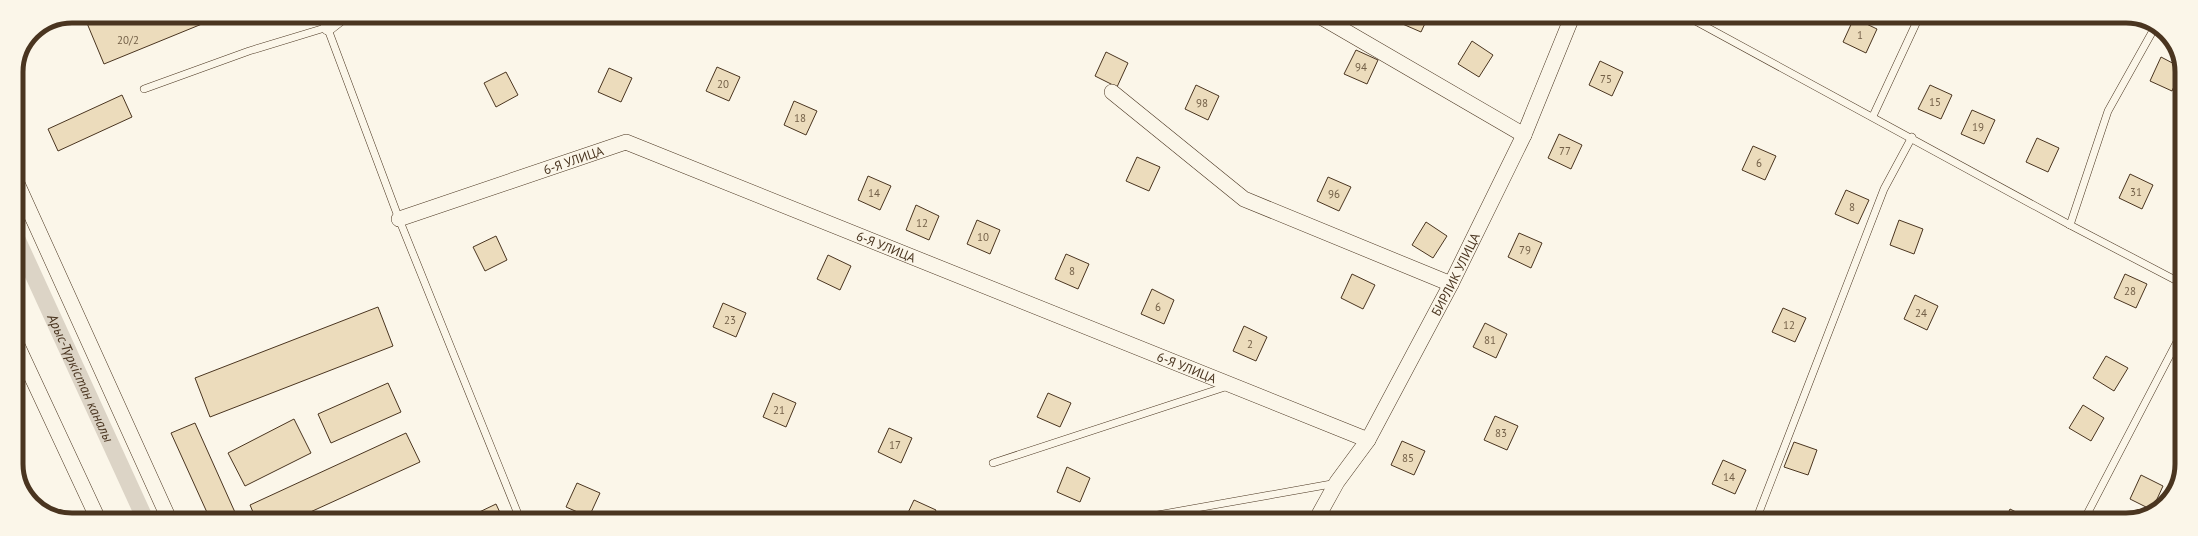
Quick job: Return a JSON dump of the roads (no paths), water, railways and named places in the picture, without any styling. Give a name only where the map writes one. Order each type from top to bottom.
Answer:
[{"type":"street","points":[[1331,23],[1524,135]]},
{"type":"street","name":"БИРЛИК УЛИЦА","points":[[1320,513],[1337,482],[1368,440],[1451,284],[1524,135],[1570,23]]},
{"type":"street","points":[[1112,92],[1244,199],[1451,284]]},
{"type":"street","name":"6-Я УЛИЦА","points":[[399,219],[626,142],[1232,384],[1368,440]]},
{"type":"street","points":[[23,196],[166,513]]},
{"type":"street","points":[[23,358],[95,513]]},
{"type":"lane","points":[[144,89],[249,52],[322,23]]},
{"type":"lane","points":[[325,23],[399,219],[518,513]]},
{"type":"lane","points":[[1699,23],[1912,137],[2070,225],[2175,280]]},
{"type":"lane","points":[[1873,116],[1916,23]]},
{"type":"lane","points":[[2070,225],[2108,111],[2153,31]]},
{"type":"lane","points":[[1759,513],[1884,189],[1912,137]]},
{"type":"lane","points":[[2089,513],[2175,346]]},
{"type":"lane","points":[[994,463],[1232,384]]},
{"type":"lane","points":[[1172,513],[1337,482]]},
{"type":"waterway","name":"Арыс-Түркістан каналы","points":[[23,252],[142,513]]}]
